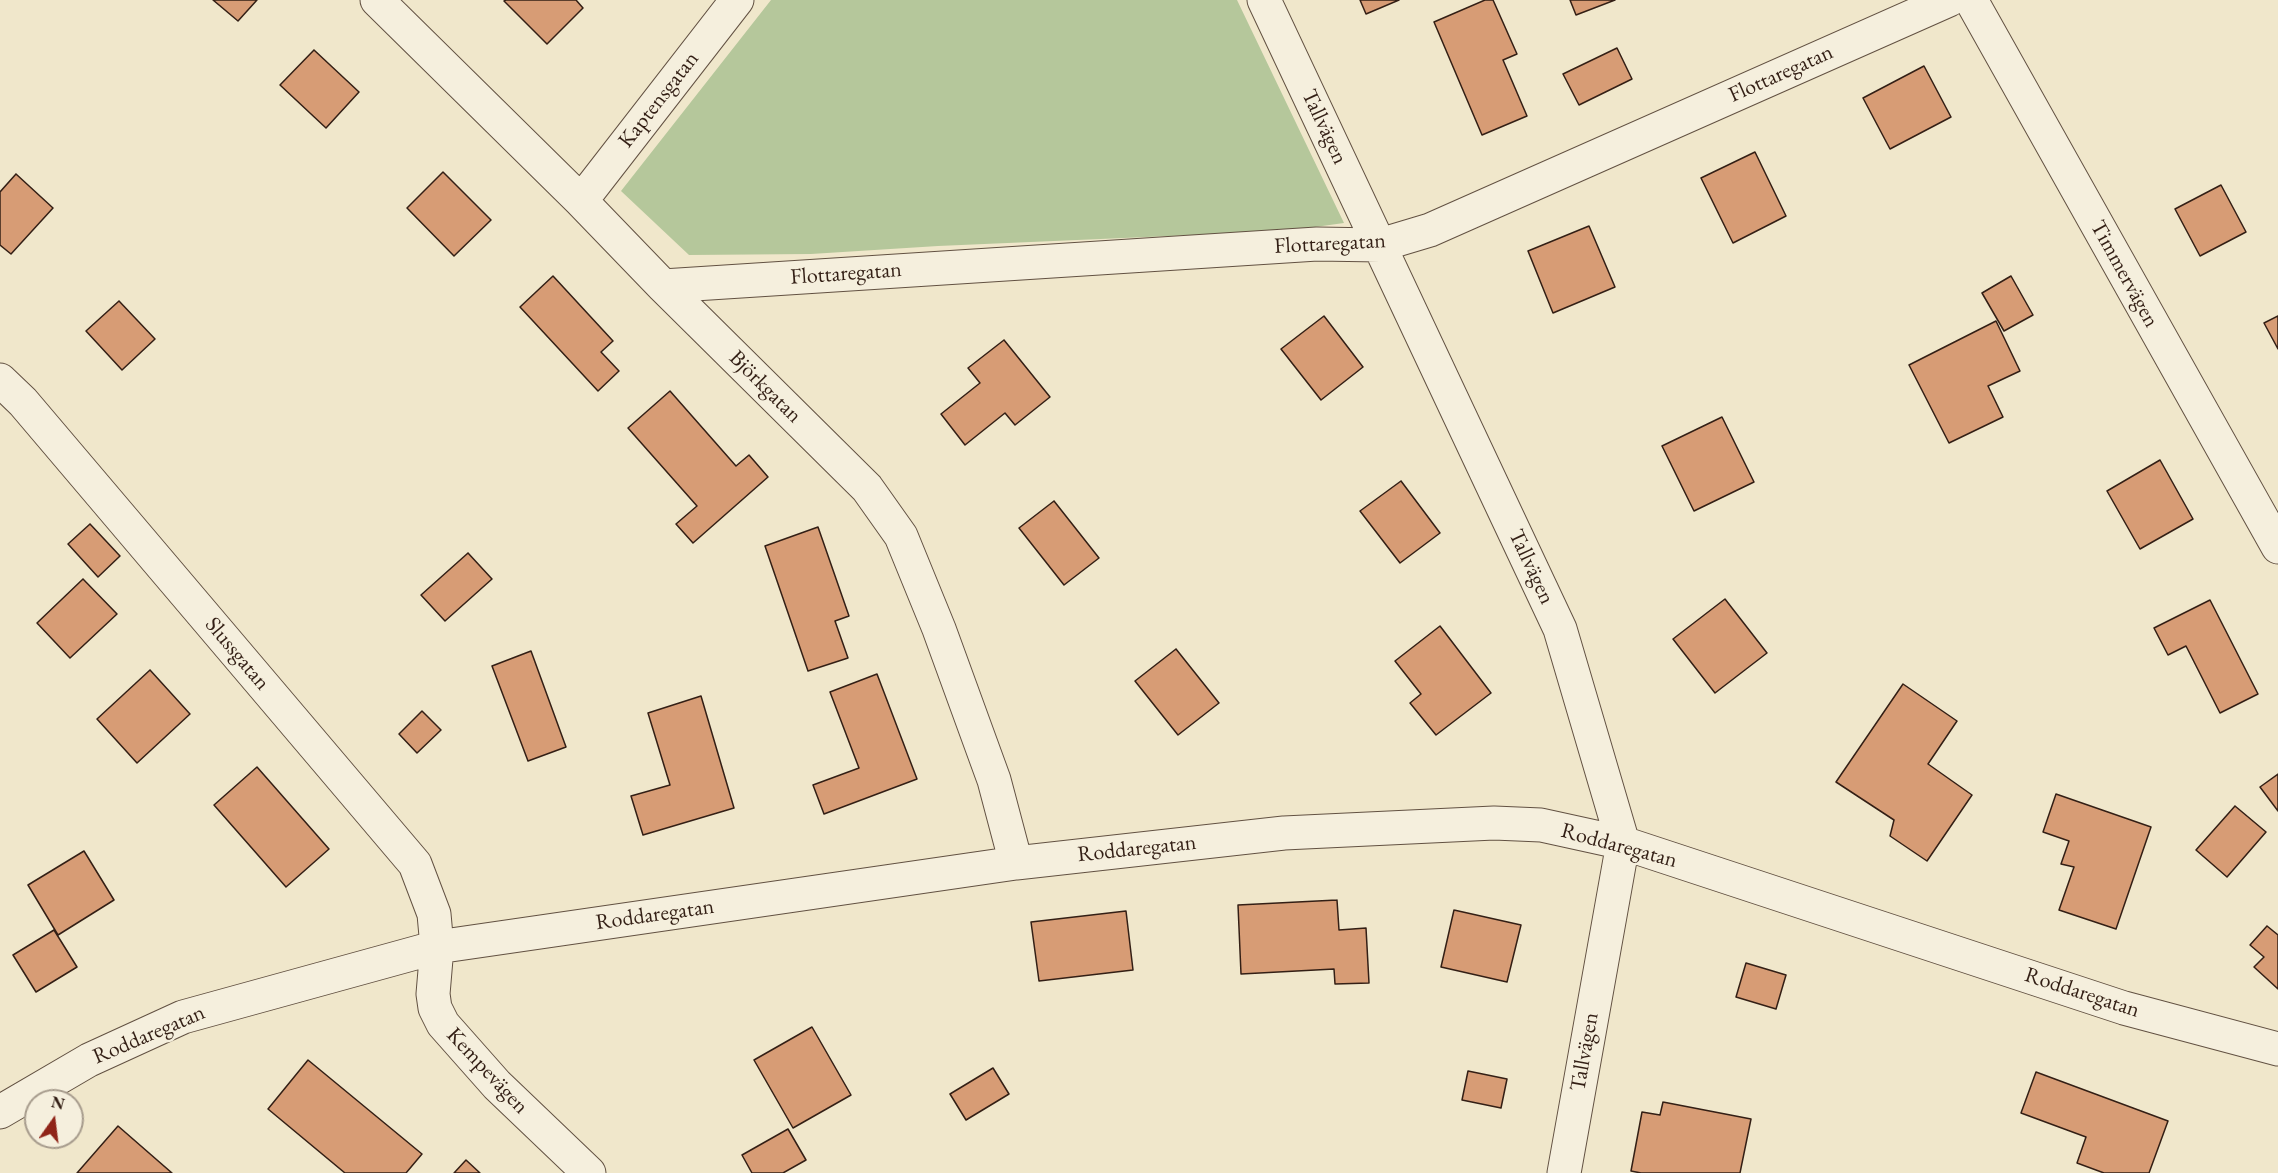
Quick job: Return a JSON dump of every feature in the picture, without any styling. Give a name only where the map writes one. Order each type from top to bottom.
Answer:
[{"type":"street","name":"Björkgatan","points":[[377,0],[867,488],[901,536],[939,629],[994,780],[1016,863]]},
{"type":"street","name":"Kaptensgatan","points":[[581,201],[737,0]]},
{"type":"street","name":"Tallvägen","points":[[1264,0],[1560,629],[1623,843],[1564,1173]]},
{"type":"street","name":"Flottaregatan","points":[[663,286],[1317,244],[1380,245],[1430,230],[1949,0]]},
{"type":"street","name":"Timmervägen","points":[[1971,0],[2278,547]]},
{"type":"street","name":"Slussgatan","points":[[0,380],[23,402],[415,864],[434,914],[437,947]]},
{"type":"street","name":"Roddaregatan","points":[[0,1112],[89,1060],[183,1017],[437,947],[1016,863],[1284,833],[1494,823],[1541,825],[1623,843],[2124,1008],[2278,1049]]},
{"type":"street","name":"Kempevägen","points":[[437,947],[433,994],[435,1008],[443,1024],[497,1085],[589,1173]]},
{"type":"green space","points":[[771,0],[1237,0],[1344,223],[1286,231],[938,246],[811,254],[689,255],[621,191]]},
{"type":"building","points":[[213,0],[257,0],[238,21]]},
{"type":"building","points":[[576,0],[583,8],[547,44],[504,1]]},
{"type":"building","points":[[1360,0],[1399,0],[1366,14]]},
{"type":"building","points":[[1485,0],[1493,0],[1517,54],[1503,60],[1527,116],[1482,135],[1434,22]]},
{"type":"building","points":[[1570,0],[1615,0],[1576,15]]},
{"type":"building","points":[[1617,48],[1632,79],[1579,105],[1563,74]]},
{"type":"building","points":[[314,50],[359,92],[326,128],[280,85]]},
{"type":"building","points":[[1924,66],[1951,117],[1890,149],[1863,98]]},
{"type":"building","points":[[1755,152],[1786,216],[1733,243],[1701,178]]},
{"type":"building","points":[[443,172],[491,220],[454,256],[407,208]]},
{"type":"building","points":[[16,174],[53,208],[11,254],[0,245],[0,192]]},
{"type":"building","points":[[2221,185],[2246,232],[2200,256],[2175,209]]},
{"type":"building","points":[[1589,226],[1615,287],[1553,313],[1528,251]]},
{"type":"building","points":[[553,276],[613,341],[601,352],[619,371],[598,391],[520,307]]},
{"type":"building","points":[[2011,276],[2033,315],[2004,331],[1982,293]]},
{"type":"building","points":[[119,301],[155,339],[122,370],[86,331]]},
{"type":"building","points":[[1324,316],[1363,367],[1321,400],[1281,349]]},
{"type":"building","points":[[2278,316],[2278,349],[2264,323]]},
{"type":"building","points":[[1996,321],[2020,371],[1988,386],[2003,417],[1949,443],[1909,365]]},
{"type":"building","points":[[1004,340],[1050,397],[1015,425],[1005,413],[965,445],[941,414],[980,383],[968,368]]},
{"type":"building","points":[[670,391],[736,466],[749,455],[768,477],[693,543],[676,524],[697,506],[628,428]]},
{"type":"building","points":[[1722,417],[1754,482],[1694,511],[1662,446]]},
{"type":"building","points":[[2160,460],[2193,519],[2140,549],[2107,491]]},
{"type":"building","points":[[1401,481],[1440,533],[1400,563],[1360,511]]},
{"type":"building","points":[[1054,501],[1099,558],[1064,585],[1019,528]]},
{"type":"building","points":[[90,524],[120,556],[98,577],[68,544]]},
{"type":"building","points":[[818,527],[849,616],[835,621],[848,658],[808,671],[765,546]]},
{"type":"building","points":[[468,553],[492,579],[445,621],[421,595]]},
{"type":"building","points":[[83,579],[117,614],[70,658],[37,623]]},
{"type":"building","points":[[1725,599],[1767,653],[1715,693],[1673,639]]},
{"type":"building","points":[[2210,600],[2258,694],[2220,713],[2186,646],[2168,655],[2154,628]]},
{"type":"building","points":[[1440,626],[1491,693],[1436,735],[1410,703],[1421,694],[1395,661]]},
{"type":"building","points":[[1176,649],[1219,703],[1178,735],[1135,681]]},
{"type":"building","points":[[531,651],[566,747],[528,761],[492,666]]},
{"type":"building","points":[[150,670],[190,714],[137,763],[97,719]]},
{"type":"building","points":[[877,674],[917,779],[824,814],[813,785],[859,768],[830,692]]},
{"type":"building","points":[[1903,684],[1957,721],[1928,764],[1972,795],[1927,861],[1890,836],[1894,820],[1836,782]]},
{"type":"building","points":[[701,696],[734,808],[643,835],[631,796],[670,785],[648,713]]},
{"type":"building","points":[[422,711],[441,730],[417,753],[399,734]]},
{"type":"building","points":[[257,767],[329,849],[286,887],[214,805]]},
{"type":"building","points":[[2278,774],[2278,811],[2260,787]]},
{"type":"building","points":[[2056,794],[2151,827],[2116,929],[2059,910],[2074,867],[2061,864],[2069,841],[2043,832]]},
{"type":"building","points":[[2235,806],[2266,832],[2227,877],[2196,850]]},
{"type":"building","points":[[84,851],[114,900],[58,935],[28,885]]},
{"type":"building","points":[[1337,900],[1339,930],[1366,928],[1369,983],[1335,984],[1334,969],[1241,974],[1238,905]]},
{"type":"building","points":[[1454,910],[1521,925],[1507,982],[1441,967]]},
{"type":"building","points":[[1126,911],[1133,970],[1039,981],[1031,922]]},
{"type":"building","points":[[2267,926],[2278,935],[2278,989],[2254,967],[2264,957],[2250,945]]},
{"type":"building","points":[[54,930],[77,967],[36,992],[13,955]]},
{"type":"building","points":[[1746,963],[1786,975],[1776,1009],[1736,997]]},
{"type":"building","points":[[812,1027],[851,1095],[793,1128],[754,1060]]},
{"type":"building","points":[[308,1060],[422,1154],[406,1173],[345,1173],[268,1109]]},
{"type":"building","points":[[993,1068],[1009,1094],[966,1120],[950,1094]]},
{"type":"building","points":[[1468,1071],[1507,1079],[1501,1108],[1462,1100]]},
{"type":"building","points":[[2036,1072],[2168,1121],[2149,1173],[2104,1173],[2077,1163],[2086,1137],[2021,1113]]},
{"type":"building","points":[[1663,1102],[1751,1119],[1740,1173],[1641,1173],[1631,1171],[1642,1112],[1660,1115]]},
{"type":"building","points":[[118,1126],[172,1173],[77,1173]]},
{"type":"building","points":[[788,1129],[806,1160],[783,1173],[752,1173],[742,1155]]},
{"type":"building","points":[[466,1160],[480,1173],[454,1173]]}]
